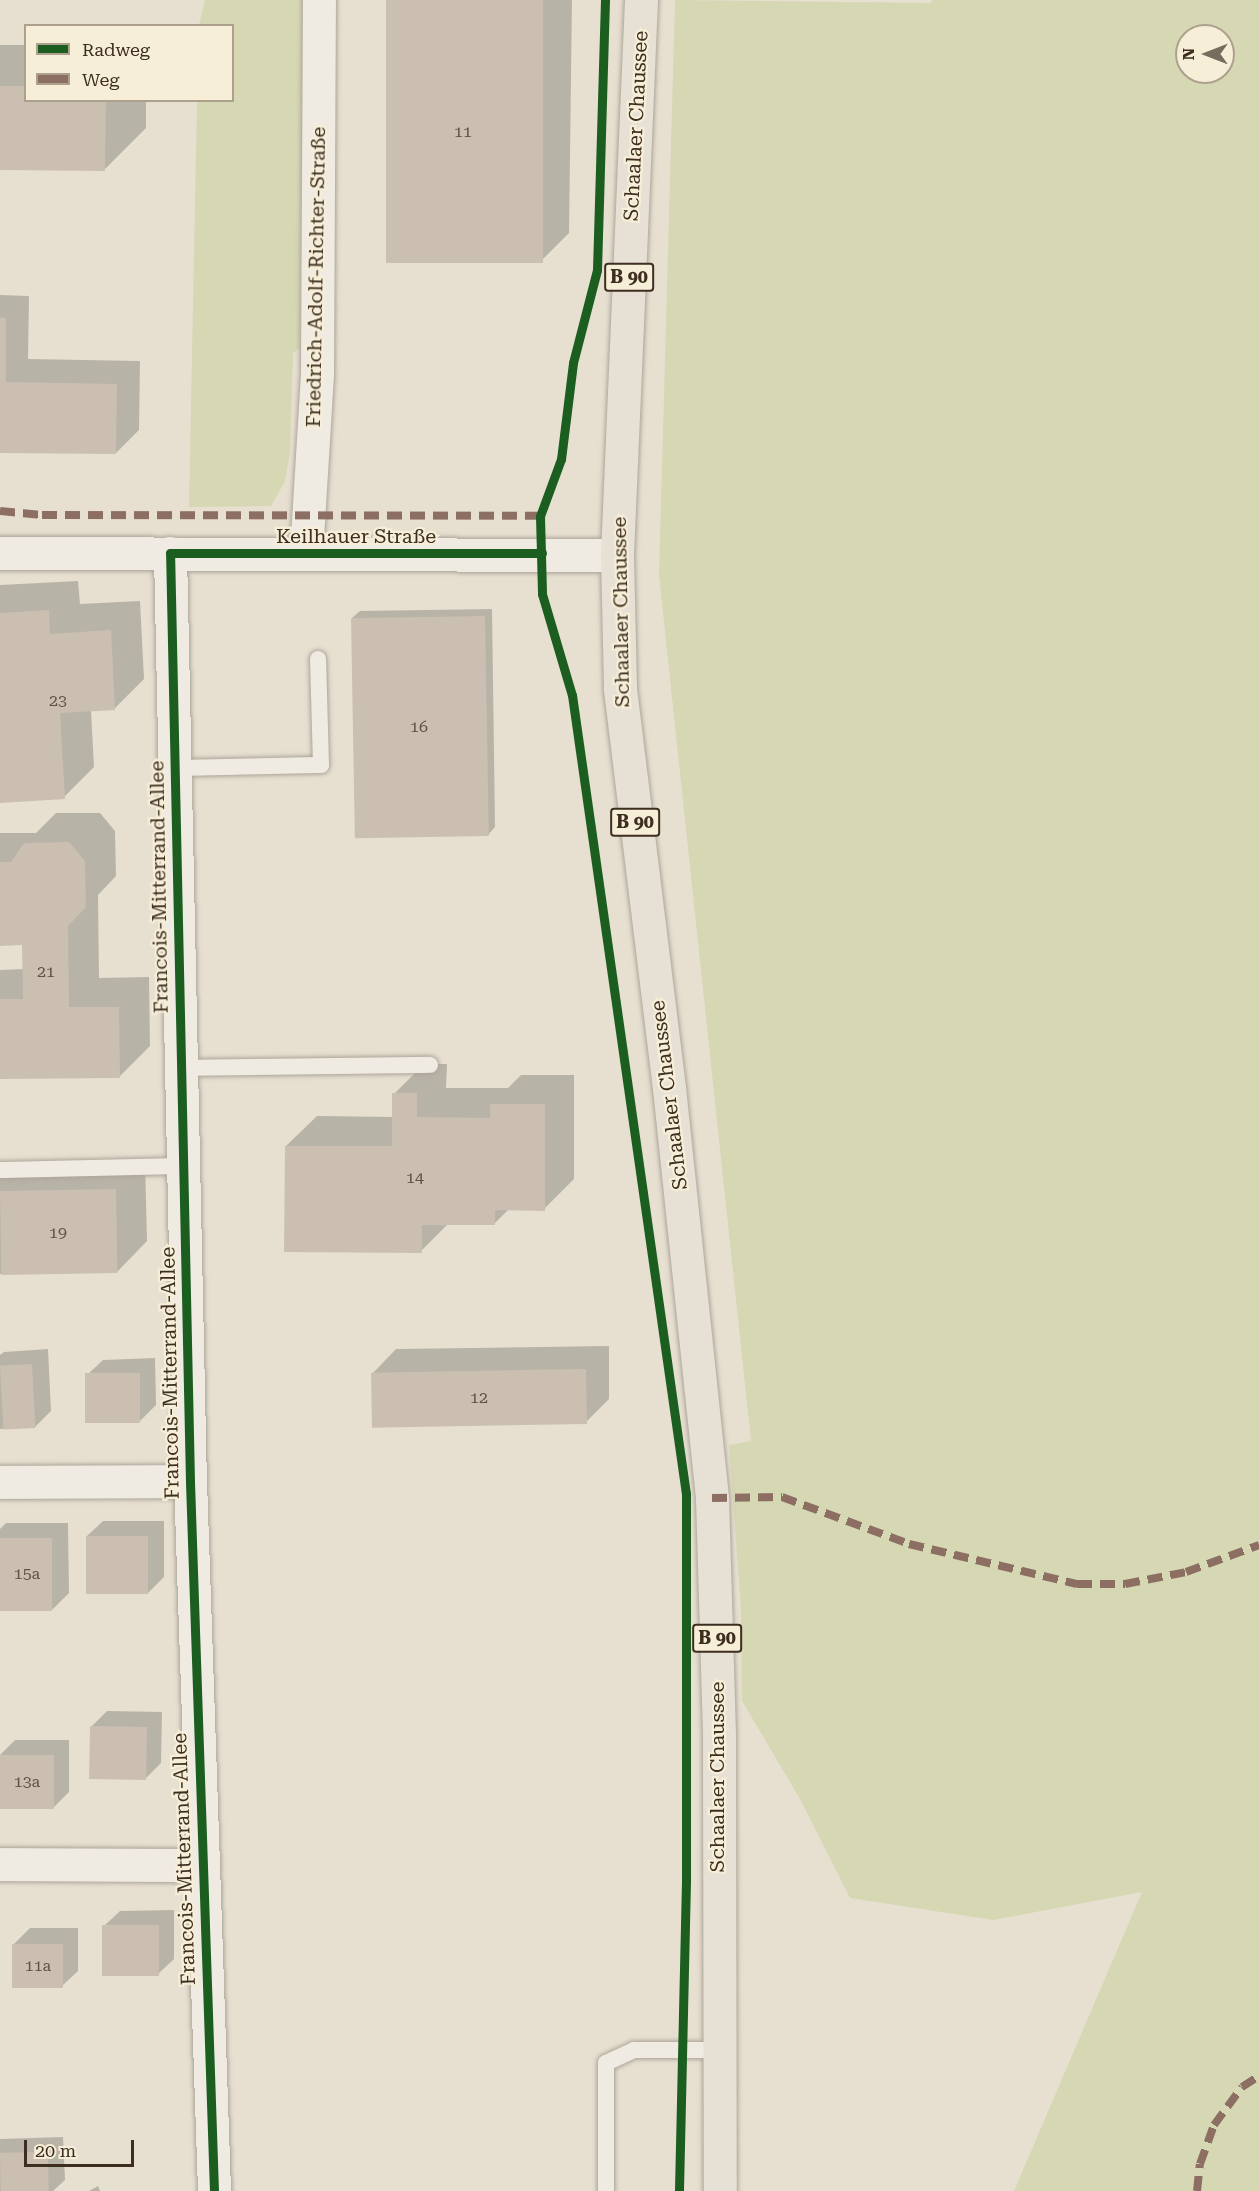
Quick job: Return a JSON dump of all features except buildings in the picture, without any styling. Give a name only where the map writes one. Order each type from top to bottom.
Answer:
[{"type":"main road","name":"Schaalaer Chaussee","points":[[641,0],[617,555],[620,689],[672,1111],[712,1498],[719,1740],[717,2050],[720,2191]]},
{"type":"street","name":"Friedrich-Adolf-Richter-Straße","points":[[306,554],[317,374],[319,0]]},
{"type":"street","name":"Keilhauer Straße","points":[[0,553],[617,555]]},
{"type":"street","name":"Francois-Mitterrand-Allee","points":[[170,553],[190,1481],[214,2191]]},
{"type":"street","name":"Francois-Mitterrand-Allee","points":[[0,1482],[190,1481]]},
{"type":"street","name":"Francois-Mitterrand-Allee","points":[[0,1864],[202,1865]]},
{"type":"lane","points":[[174,768],[321,765],[318,659]]},
{"type":"lane","points":[[181,1068],[430,1065]]},
{"type":"lane","points":[[0,1170],[183,1166]]},
{"type":"lane","points":[[606,2191],[606,2063],[634,2050],[717,2050]]},
{"type":"green space","points":[[205,0],[303,0],[300,348],[293,353],[290,453],[285,481],[271,506],[189,507],[197,102],[234,102],[234,24],[199,24]]},
{"type":"green space","points":[[675,0],[931,3],[932,0],[1259,0],[1259,2191],[1014,2191],[1142,1892],[993,1920],[850,1898],[800,1799],[742,1701],[741,1611],[729,1445],[751,1441],[659,575]]},
{"type":"marked path","points":[[0,511],[42,515],[540,516]]},
{"type":"marked path","points":[[712,1498],[782,1497],[909,1544],[1077,1584],[1125,1584],[1186,1572],[1259,1545]]},
{"type":"marked path","points":[[1197,2191],[1200,2164],[1214,2125],[1242,2087],[1259,2076]]},
{"type":"cycle path","points":[[605,0],[597,270],[573,363],[561,459],[540,516],[542,594],[572,695],[686,1494],[686,1881],[679,2191]]},
{"type":"cycle path","points":[[214,2191],[190,1481],[170,553],[542,553]]}]
